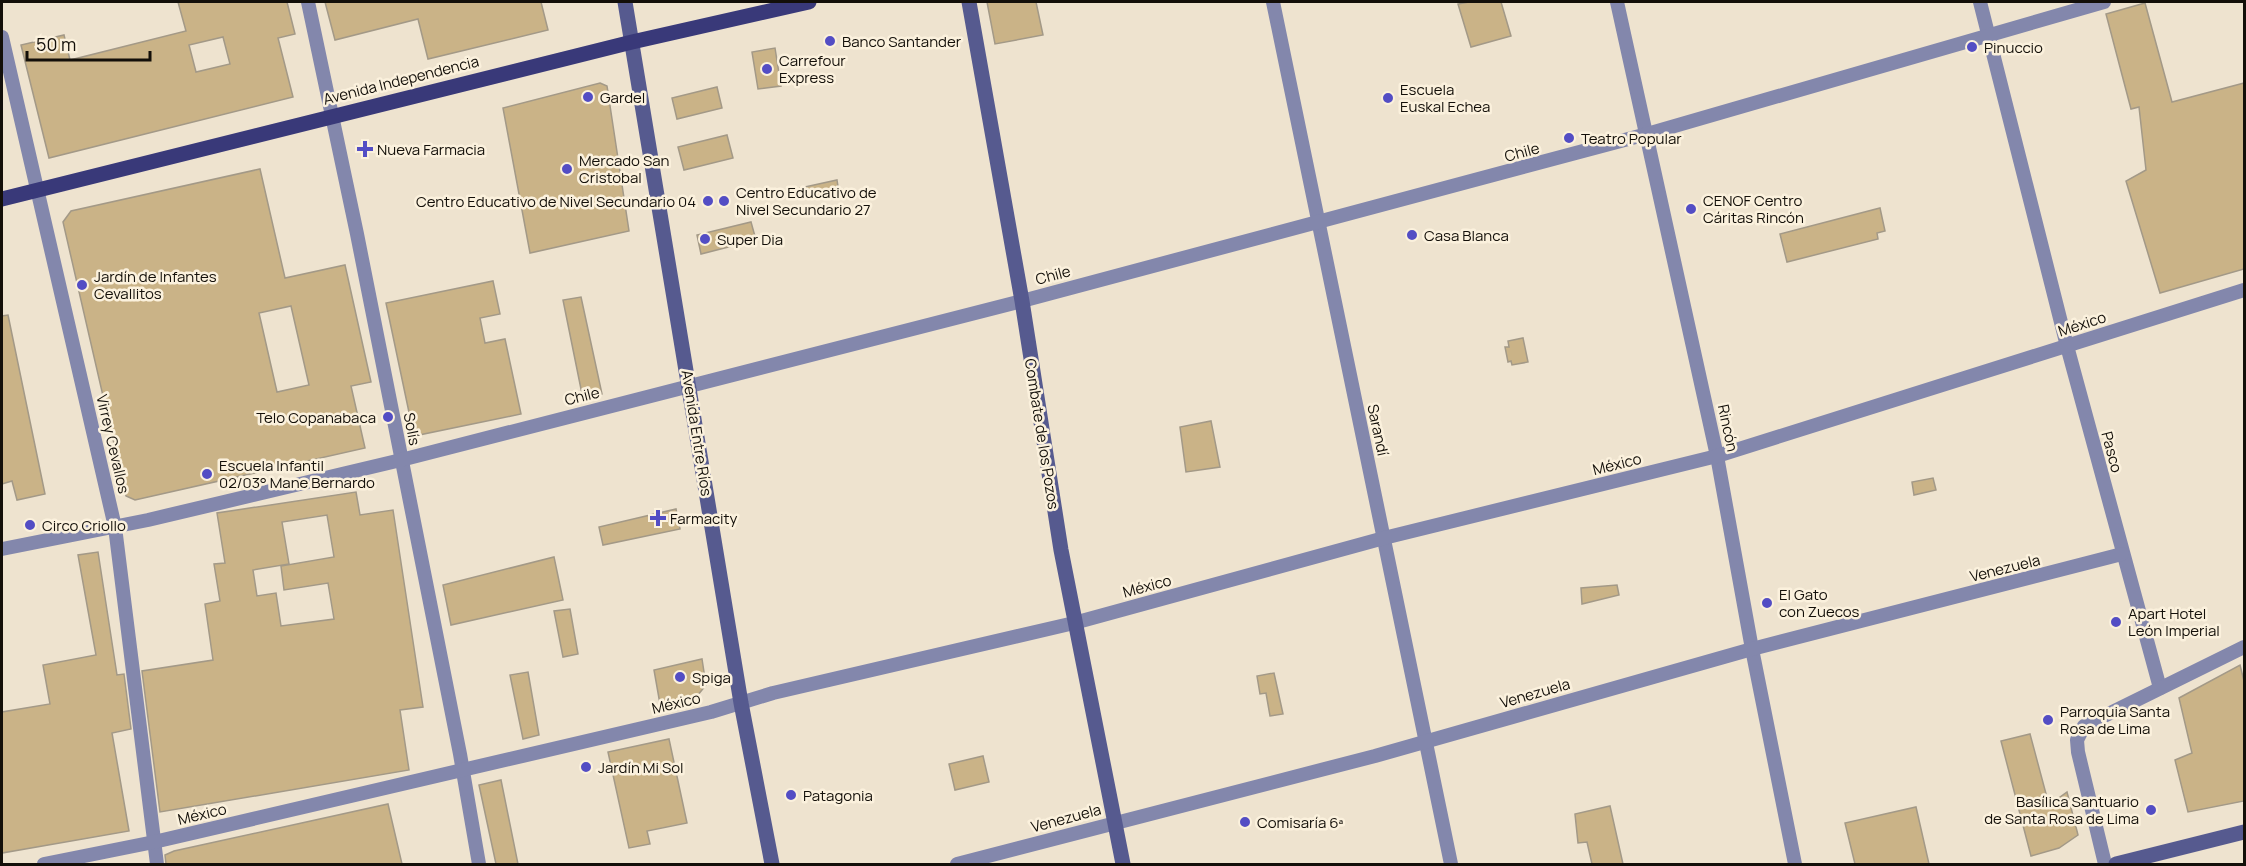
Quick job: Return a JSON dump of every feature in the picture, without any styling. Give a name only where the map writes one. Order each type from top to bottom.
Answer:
[{"type":"main road","name":"Avenida Entre Ríos","points":[[625,2],[741,703],[772,864]]},
{"type":"main road","name":"Avenida Independencia","points":[[2,199],[632,42],[809,2]]},
{"type":"main road","name":"Combate de los Pozos","points":[[969,2],[1022,301],[1049,481],[1074,623],[1123,864]]},
{"type":"main road","points":[[2116,864],[2244,832]]},
{"type":"street","name":"Solís","points":[[308,2],[334,115],[479,864]]},
{"type":"street","name":"Sarandí","points":[[1273,2],[1451,864]]},
{"type":"street","name":"Rincón","points":[[1617,2],[1717,456],[1752,649],[1795,864]]},
{"type":"street","name":"Pasco","points":[[1980,2],[2067,346],[2160,688]]},
{"type":"street","name":"Chile","points":[[2,549],[115,527],[401,460],[1022,301],[1647,134],[2104,2]]},
{"type":"street","name":"Virrey Cevallos","points":[[2,37],[115,527],[157,864]]},
{"type":"street","name":"México","points":[[44,864],[154,842],[462,771],[1074,623],[1384,538],[1717,456],[2244,290]]},
{"type":"street","name":"Venezuela","points":[[957,864],[1424,742],[1752,649],[2122,554]]},
{"type":"street","points":[[2104,864],[2077,740],[2084,726],[2244,647]]},
{"type":"building","points":[[178,2],[287,2],[295,34],[278,38],[293,97],[49,158],[21,45],[64,35],[70,60],[186,31]],"holes":[[[223,37],[230,64],[196,72],[189,45]]]},
{"type":"building","points":[[325,2],[541,2],[548,30],[428,59],[418,19],[335,40]]},
{"type":"building","points":[[987,2],[1036,2],[1043,35],[995,44]]},
{"type":"building","points":[[1501,2],[1511,36],[1471,47],[1458,4]]},
{"type":"building","points":[[2145,3],[2172,102],[2244,83],[2244,269],[2160,293],[2126,181],[2146,170],[2139,107],[2131,109],[2106,14]]},
{"type":"building","name":"Carrefour Express","points":[[775,48],[781,86],[758,89],[752,52]]},
{"type":"building","name":"Mercado San Cristobal","points":[[600,83],[607,86],[629,231],[530,253],[503,108]]},
{"type":"building","points":[[717,87],[722,108],[677,119],[672,98]]},
{"type":"building","points":[[727,135],[733,158],[684,170],[678,147]]},
{"type":"building","points":[[260,169],[285,278],[345,265],[371,382],[351,386],[365,448],[135,500],[126,496],[63,222],[71,211]],"holes":[[[291,306],[309,385],[277,392],[259,313]]]},
{"type":"building","points":[[837,180],[839,193],[802,199],[800,188]]},
{"type":"building","points":[[1880,208],[1885,231],[1877,233],[1878,239],[1787,262],[1780,234]]},
{"type":"building","points":[[751,222],[756,240],[701,254],[697,235]]},
{"type":"building","points":[[493,281],[500,314],[480,318],[485,343],[505,339],[521,414],[414,436],[386,303]]},
{"type":"building","points":[[581,297],[602,394],[583,399],[563,300]]},
{"type":"building","points":[[8,315],[45,494],[17,500],[12,481],[2,484],[2,316]]},
{"type":"building","points":[[1523,338],[1528,362],[1512,365],[1511,361],[1508,362],[1505,347],[1509,347],[1508,341]]},
{"type":"building","points":[[1211,421],[1220,467],[1186,472],[1180,427]]},
{"type":"building","points":[[1933,478],[1936,490],[1914,495],[1912,482]]},
{"type":"building","points":[[356,492],[360,515],[393,510],[423,707],[400,710],[409,770],[160,812],[142,671],[213,660],[205,604],[220,601],[214,564],[225,563],[217,513]],"holes":[[[327,515],[334,557],[281,566],[284,590],[328,583],[334,619],[281,626],[276,593],[257,596],[253,570],[289,564],[282,522]]]},
{"type":"building","name":"Farmacity","points":[[676,509],[680,529],[603,545],[599,527]]},
{"type":"building","points":[[98,552],[117,675],[124,674],[131,729],[112,733],[129,831],[2,853],[2,712],[50,704],[43,665],[96,655],[78,555]]},
{"type":"building","points":[[554,557],[563,600],[451,625],[443,585]]},
{"type":"building","points":[[1617,585],[1619,595],[1582,604],[1581,588]]},
{"type":"building","points":[[570,609],[578,654],[563,657],[554,611]]},
{"type":"building","name":"Spiga","points":[[702,659],[706,685],[697,696],[660,704],[654,670]]},
{"type":"building","points":[[2240,665],[2244,681],[2244,801],[2188,812],[2175,760],[2192,753],[2179,698]]},
{"type":"building","points":[[528,672],[539,735],[523,739],[510,675]]},
{"type":"building","points":[[1274,673],[1283,714],[1270,716],[1266,693],[1260,694],[1257,676]]},
{"type":"building","points":[[2030,734],[2049,805],[2067,792],[2078,835],[2059,848],[2031,856],[2001,741]]},
{"type":"building","points":[[669,739],[687,823],[647,831],[650,844],[629,848],[608,752]]},
{"type":"building","points":[[983,756],[989,782],[955,790],[949,764]]},
{"type":"building","points":[[501,780],[518,864],[496,864],[479,785]]},
{"type":"building","points":[[388,804],[402,864],[166,864],[165,855],[174,851]]},
{"type":"building","points":[[1610,806],[1623,864],[1592,864],[1587,842],[1578,843],[1575,814]]},
{"type":"building","points":[[1916,807],[1929,864],[1855,864],[1845,823]]},
{"type":"place","name":"Banco Santander","points":[[830,41]]},
{"type":"place","name":"Pinuccio","points":[[1972,47]]},
{"type":"place","name":"Carrefour Express","points":[[767,69]]},
{"type":"place","name":"Gardel","points":[[588,97]]},
{"type":"place","name":"Escuela Euskal Echea","points":[[1388,98]]},
{"type":"place","name":"Teatro Popular","points":[[1569,138]]},
{"type":"place","name":"Nueva Farmacia","points":[[365,149]]},
{"type":"place","name":"Mercado San Cristobal","points":[[567,169]]},
{"type":"place","name":"Centro Educativo de Nivel Secundario 04","points":[[708,201]]},
{"type":"place","name":"Centro Educativo de Nivel Secundario 27","points":[[724,201]]},
{"type":"place","name":"CENOF Centro Cáritas Rincón","points":[[1691,209]]},
{"type":"place","name":"Casa Blanca","points":[[1412,235]]},
{"type":"place","name":"Super Dia","points":[[705,239]]},
{"type":"place","name":"Jardín de Infantes Cevallitos","points":[[82,285]]},
{"type":"place","name":"Telo Copanabaca","points":[[388,417]]},
{"type":"place","name":"Escuela Infantil 02/03° Mane Bernardo","points":[[207,474]]},
{"type":"place","name":"Farmacity","points":[[658,518]]},
{"type":"place","name":"Circo Criollo","points":[[30,525]]},
{"type":"place","name":"El Gato con Zuecos","points":[[1767,603]]},
{"type":"place","name":"Apart Hotel León Imperial","points":[[2116,622]]},
{"type":"place","name":"Spiga","points":[[680,677]]},
{"type":"place","name":"Parroquia Santa Rosa de Lima","points":[[2048,720]]},
{"type":"place","name":"Jardín Mi Sol","points":[[586,767]]},
{"type":"place","name":"Patagonia","points":[[791,795]]},
{"type":"place","name":"Basílica Santuario de Santa Rosa de Lima","points":[[2151,810]]},
{"type":"place","name":"Comisaría 6ª","points":[[1245,822]]}]
